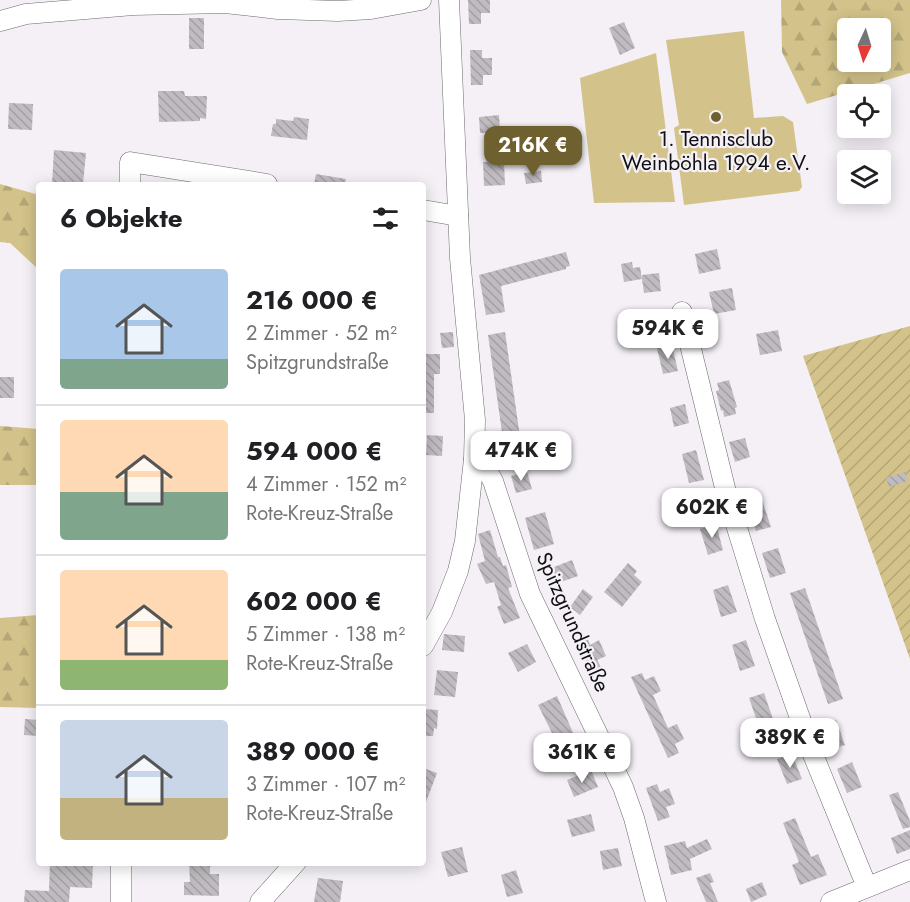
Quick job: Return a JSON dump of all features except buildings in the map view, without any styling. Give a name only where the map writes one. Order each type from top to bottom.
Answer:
[{"type":"street","points":[[0,21],[26,14],[133,2],[225,3],[278,9],[338,11],[371,9],[421,0]]},
{"type":"street","points":[[426,641],[442,612],[458,571],[465,541],[474,459],[475,420],[462,291],[449,0]]},
{"type":"street","points":[[130,182],[130,162],[255,182]]},
{"type":"street","points":[[426,211],[458,216]]},
{"type":"street","points":[[682,312],[726,492],[765,619],[812,752],[867,887]]},
{"type":"street","name":"Spitzgrundstraße","points":[[474,459],[488,472],[493,481],[530,594],[623,788],[634,818],[656,902]]},
{"type":"street","points":[[121,866],[121,902]]},
{"type":"street","points":[[260,902],[292,866]]},
{"type":"street","points":[[831,902],[910,870]]},
{"type":"green space","points":[[781,0],[910,0],[910,73],[873,84],[837,84],[837,95],[807,104],[782,52]]},
{"type":"green space","name":"1. Tennisclub Weinböhla 1994 e.V.","points":[[744,31],[754,118],[783,116],[793,122],[802,187],[799,191],[684,205],[674,128],[679,125],[666,40]]},
{"type":"green space","points":[[656,53],[675,202],[594,203],[580,78]]},
{"type":"green space","points":[[0,184],[36,194],[36,267],[10,243],[0,242]]},
{"type":"green space","points":[[910,326],[910,659],[803,356]]},
{"type":"green space","points":[[0,426],[36,429],[36,485],[0,485]]},
{"type":"green space","points":[[36,615],[36,708],[0,707],[0,618]]},
{"type":"place","name":"1. Tennisclub Weinböhla 1994 e.V.","points":[[716,117]]}]
